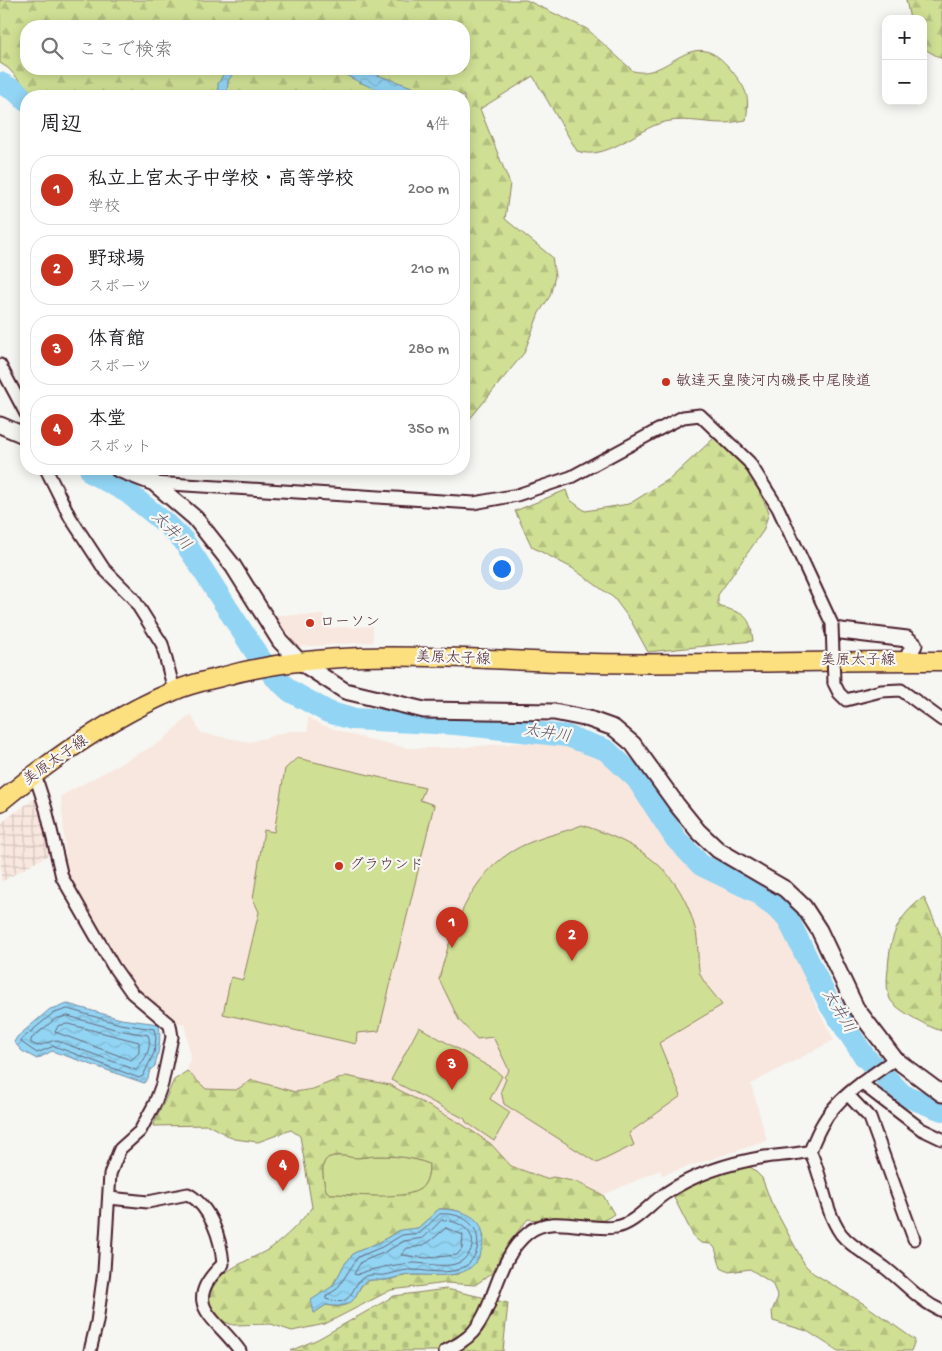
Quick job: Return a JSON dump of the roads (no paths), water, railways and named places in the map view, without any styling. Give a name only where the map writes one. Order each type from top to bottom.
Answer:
[{"type":"main road","name":"美原太子線","points":[[0,802],[34,775],[118,719],[174,690],[256,668],[369,656],[594,663],[942,661]]},
{"type":"street","points":[[0,365],[20,403]]},
{"type":"street","points":[[135,475],[154,482],[474,503],[518,495],[571,477],[683,417],[700,415],[749,462],[778,508],[833,627],[834,683],[839,693],[846,700],[881,691],[901,690],[942,720]]},
{"type":"street","points":[[0,425],[20,433]]},
{"type":"street","points":[[49,475],[70,518],[104,569],[133,598],[162,644],[174,690]]},
{"type":"street","points":[[154,482],[195,518],[214,540],[292,663],[345,691],[424,710],[554,712],[589,718],[614,728],[633,744],[677,805],[698,831],[718,850],[785,889],[804,907],[819,930],[856,1008],[893,1061],[942,1094]]},
{"type":"street","points":[[833,627],[907,639],[914,645],[906,661]]},
{"type":"street","points":[[34,775],[46,810],[62,877],[132,993],[170,1025],[172,1037],[162,1084],[155,1103],[140,1131],[120,1149],[110,1174],[107,1186],[109,1198],[104,1271],[97,1322],[90,1351]]},
{"type":"street","points":[[893,1061],[862,1082],[848,1095],[824,1121],[810,1150],[832,1218],[842,1235],[862,1252],[884,1266],[921,1300],[942,1311]]},
{"type":"street","points":[[862,1082],[921,1129],[942,1139]]},
{"type":"street","points":[[848,1095],[870,1118],[914,1239]]},
{"type":"street","points":[[445,1351],[462,1342],[473,1332],[518,1243],[539,1226],[571,1224],[617,1227],[634,1219],[665,1193],[703,1172],[733,1162],[810,1150]]},
{"type":"street","points":[[109,1198],[148,1202],[188,1194],[202,1206],[209,1215],[222,1253],[223,1264],[206,1283],[202,1292],[202,1299],[208,1313],[240,1351]]},
{"type":"water","points":[[223,75],[232,75],[228,81],[227,90],[218,90],[218,84]]},
{"type":"water","points":[[346,75],[377,75],[417,90],[380,90]]},
{"type":"water","points":[[68,1004],[121,1019],[159,1024],[160,1040],[155,1066],[150,1070],[148,1078],[144,1083],[52,1051],[37,1059],[22,1051],[14,1042],[17,1037],[50,1009]]},
{"type":"water","points":[[439,1209],[466,1213],[480,1225],[483,1235],[482,1248],[478,1259],[471,1267],[463,1272],[454,1274],[409,1275],[384,1280],[371,1280],[361,1286],[356,1296],[347,1304],[339,1306],[326,1305],[314,1313],[311,1300],[333,1286],[344,1265],[354,1253],[380,1242],[400,1230],[418,1228]]},
{"type":"waterway","name":"太井川","points":[[0,83],[20,95]]},
{"type":"waterway","name":"太井川","points":[[96,475],[127,492],[169,526],[183,540],[258,656],[275,677],[290,691],[328,712],[352,719],[456,724],[567,736],[606,750],[637,779],[676,839],[701,865],[757,892],[787,917],[830,1005],[865,1057],[903,1095],[942,1110]]},
{"type":"place","name":"敏達天皇陵河内磯長中尾陵道","points":[[666,382]]},
{"type":"place","name":"ローソン","points":[[310,623]]},
{"type":"place","name":"グラウンド","points":[[339,866]]},
{"type":"place","name":"私立上宮太子中学校・高等学校","points":[[452,948]]},
{"type":"place","name":"野球場","points":[[572,961]]},
{"type":"place","name":"体育館","points":[[452,1090]]},
{"type":"place","name":"本堂","points":[[283,1191]]}]
